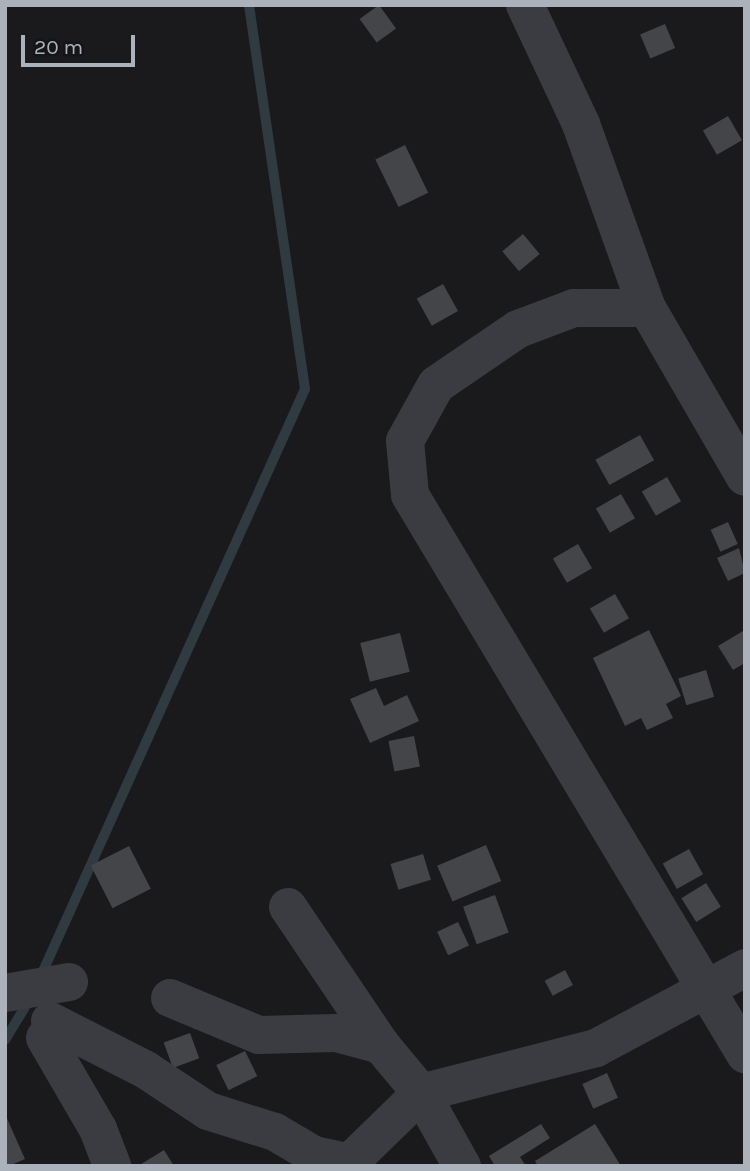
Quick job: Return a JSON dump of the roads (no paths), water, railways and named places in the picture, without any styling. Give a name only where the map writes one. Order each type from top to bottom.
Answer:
[{"type":"street","points":[[525,5],[581,124],[647,309],[745,477]]},
{"type":"street","points":[[647,309],[574,308],[518,329],[436,384],[405,441],[410,495],[745,1054]]},
{"type":"street","points":[[288,907],[381,1045],[421,1093],[462,1166]]},
{"type":"street","points":[[112,1166],[99,1129],[48,1029],[146,1070],[208,1111],[275,1132],[314,1155],[348,1164],[421,1093],[596,1048],[705,985],[745,968]]},
{"type":"street","points":[[5,993],[69,982]]},
{"type":"street","points":[[170,998],[259,1035],[336,1032],[381,1045]]},
{"type":"waterway","points":[[39,980],[305,389],[249,5]]},
{"type":"waterway","points":[[5,1040],[31,997]]}]
